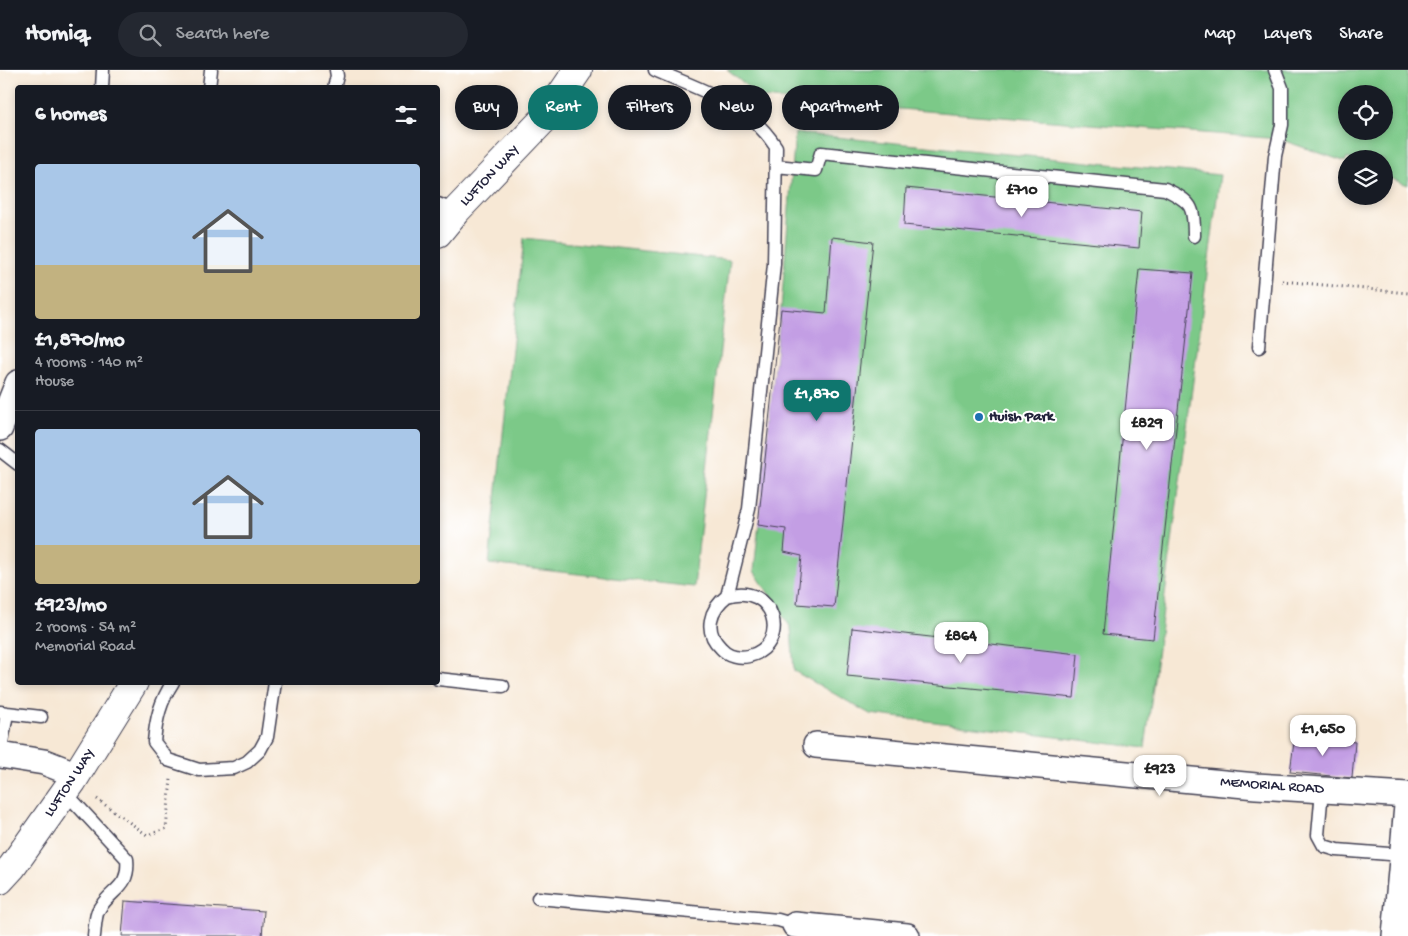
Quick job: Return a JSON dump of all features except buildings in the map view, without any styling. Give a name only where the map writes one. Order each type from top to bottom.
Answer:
[{"type":"street","name":"LUFTON WAY","points":[[440,227],[447,207],[546,117],[578,70]]},
{"type":"street","points":[[0,428],[15,390]]},
{"type":"street","name":"LUFTON WAY","points":[[0,880],[12,867],[71,783],[132,685]]},
{"type":"street","name":"MEMORIAL ROAD","points":[[816,745],[1408,796],[1395,936]]},
{"type":"street","points":[[0,755],[44,762],[71,783]]},
{"type":"street","points":[[795,925],[907,936]]},
{"type":"lane","points":[[102,85],[103,70]]},
{"type":"lane","points":[[209,85],[211,70]]},
{"type":"lane","points":[[335,85],[336,70]]},
{"type":"lane","points":[[655,70],[733,105],[751,116],[766,131],[776,147],[774,264],[748,509],[728,596],[712,612],[710,622],[711,634],[716,644],[734,656],[755,654],[770,640],[774,621],[771,611],[765,603],[748,593],[728,596]]},
{"type":"lane","points":[[1259,347],[1276,156],[1282,125],[1282,88],[1275,70]]},
{"type":"lane","points":[[776,166],[816,170],[820,153],[1164,189],[1184,198],[1194,214],[1194,236]]},
{"type":"lane","points":[[0,450],[15,462]]},
{"type":"lane","points":[[440,679],[503,686]]},
{"type":"lane","points":[[171,685],[162,700],[156,717],[154,742],[168,760],[199,770],[234,768],[247,762],[260,750],[267,737],[275,685]]},
{"type":"lane","points":[[0,755],[4,713],[41,717]]},
{"type":"lane","points":[[71,783],[127,859],[128,873],[122,884],[98,910],[94,936]]},
{"type":"lane","points":[[1322,790],[1318,835],[1324,846],[1337,850],[1402,855]]},
{"type":"lane","points":[[538,898],[778,920],[795,925]]},
{"type":"path","points":[[1264,280],[1408,293]]},
{"type":"path","points":[[71,783],[147,835],[166,829],[173,762]]},
{"type":"green space","points":[[727,70],[1408,70],[1408,185],[1393,179],[1393,150],[1338,150],[1338,159],[1279,139],[899,109],[899,85],[782,85],[782,100],[772,99],[772,85],[745,85]]},
{"type":"green space","name":"Huish Park","points":[[795,133],[1220,175],[1145,748],[870,714],[794,671],[791,628],[754,571],[781,309]]},
{"type":"green space","points":[[524,238],[730,260],[694,587],[489,564]]},
{"type":"place","name":"Huish Park","points":[[979,417]]}]
